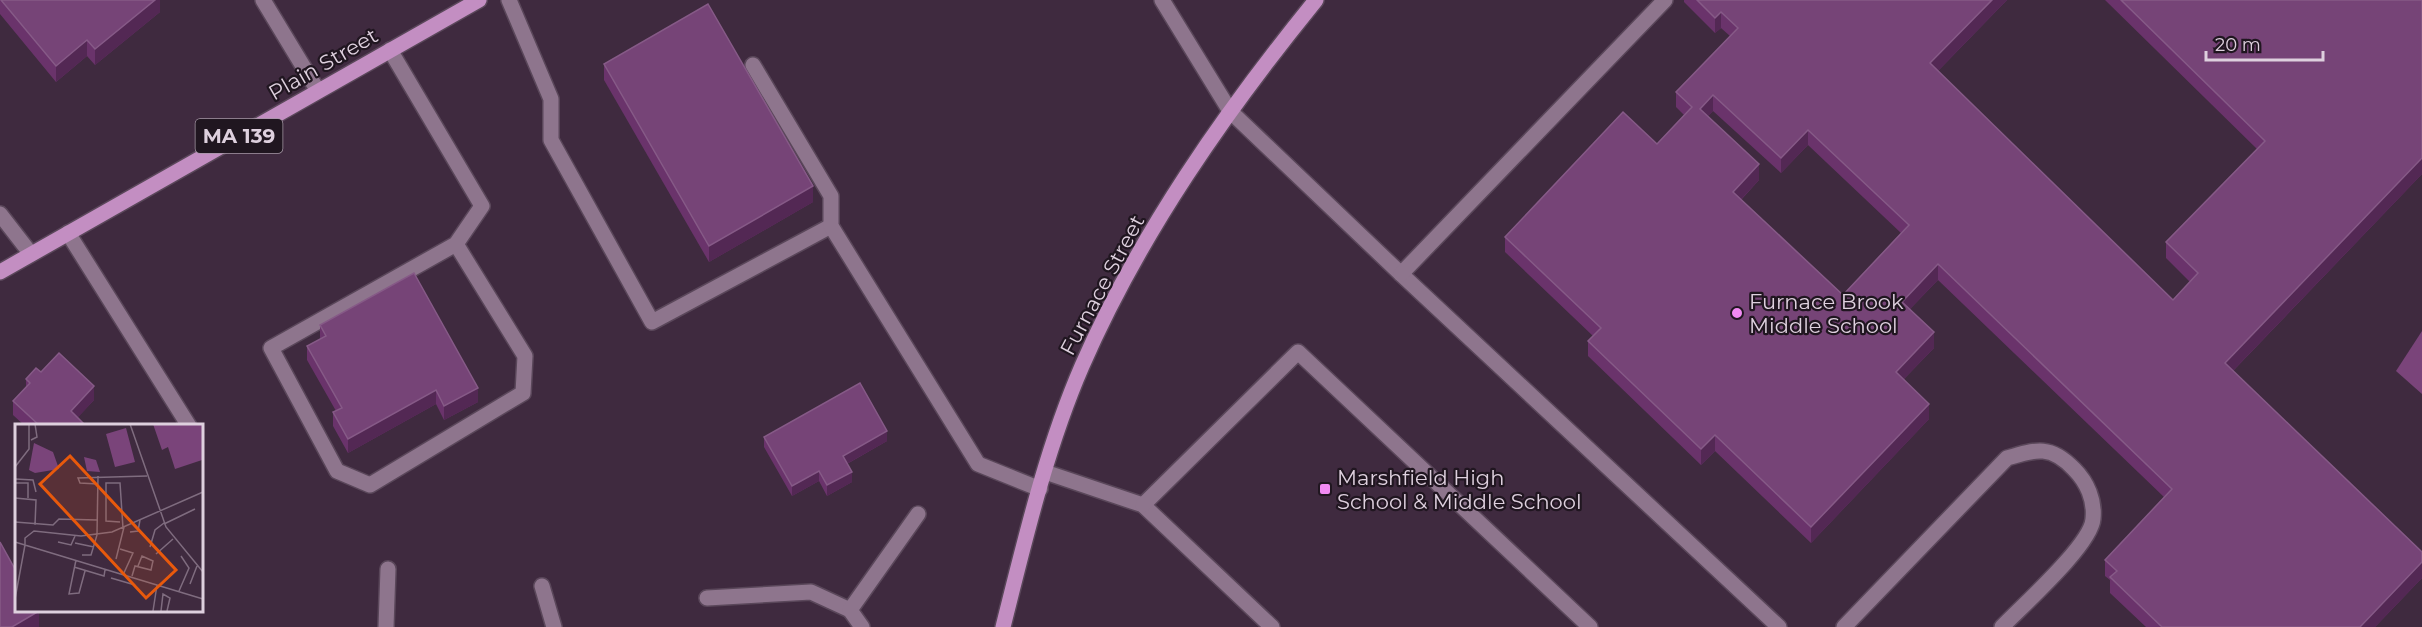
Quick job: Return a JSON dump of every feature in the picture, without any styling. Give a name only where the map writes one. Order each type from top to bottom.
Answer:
[{"type":"main road","name":"Plain Street","points":[[0,272],[479,0]]},
{"type":"main road","name":"Furnace Street","points":[[1003,627],[1058,429],[1081,368],[1107,312],[1167,206],[1230,111],[1316,0]]},
{"type":"street","points":[[509,0],[551,99],[551,140],[652,322],[831,226]]},
{"type":"street","points":[[1162,0],[1230,111],[1779,627]]},
{"type":"street","points":[[1401,274],[1665,0]]},
{"type":"street","points":[[271,3],[318,91]]},
{"type":"street","points":[[390,50],[482,206],[456,244],[270,348],[337,471],[370,485],[524,393],[525,356],[456,244]]},
{"type":"street","points":[[753,65],[831,196],[831,226],[978,464],[1040,489]]},
{"type":"street","points":[[0,214],[31,254]]},
{"type":"street","points":[[68,233],[188,424]]},
{"type":"street","points":[[1143,505],[1298,352],[1590,627]]},
{"type":"street","points":[[1844,627],[2007,458],[2033,450],[2058,454],[2076,471],[2091,493],[2094,520],[2080,547],[2002,627]]},
{"type":"street","points":[[1045,472],[1143,505],[1272,627]]},
{"type":"street","points":[[850,610],[918,514]]},
{"type":"street","points":[[386,627],[388,569]]},
{"type":"street","points":[[542,586],[554,627]]},
{"type":"street","points":[[707,598],[811,592],[850,610],[862,627]]},
{"type":"shaded area","points":[[2422,331],[2422,394],[2396,371]]},
{"type":"building","points":[[1,0],[155,0],[95,49],[87,40],[56,66]]},
{"type":"building","name":"Furnace Brook Middle School","points":[[1697,0],[1992,0],[1930,63],[2173,300],[2198,273],[2166,242],[2265,141],[2121,0],[2422,0],[2422,158],[2225,363],[2422,552],[2422,562],[2360,627],[2162,627],[2110,577],[2117,571],[2105,560],[2172,489],[1938,264],[1902,302],[1934,332],[1896,372],[1929,404],[1811,527],[1715,435],[1701,449],[1588,341],[1601,328],[1505,237],[1623,112],[1657,144],[1692,107],[1676,92],[1738,28],[1721,12],[1715,18]],"holes":[[[1713,95],[1781,158],[1808,130],[1909,225],[1843,295],[1733,192],[1759,164],[1700,109]]]},
{"type":"building","points":[[708,4],[813,186],[709,246],[604,64]]},
{"type":"building","points":[[414,273],[478,388],[444,406],[436,390],[348,439],[333,412],[342,408],[307,346],[326,336],[320,325]]},
{"type":"building","points":[[59,353],[94,386],[71,411],[84,424],[38,424],[13,401],[30,383],[26,379],[36,368],[41,372]]},
{"type":"building","points":[[860,383],[887,431],[843,456],[852,472],[827,485],[819,471],[792,486],[764,437]]},
{"type":"building","points":[[0,542],[15,569],[15,612],[37,612],[12,627],[0,627]]},
{"type":"place","name":"Furnace Brook Middle School","points":[[1737,313]]},
{"type":"place","name":"Marshfield High School & Middle School","points":[[1325,489]]}]
